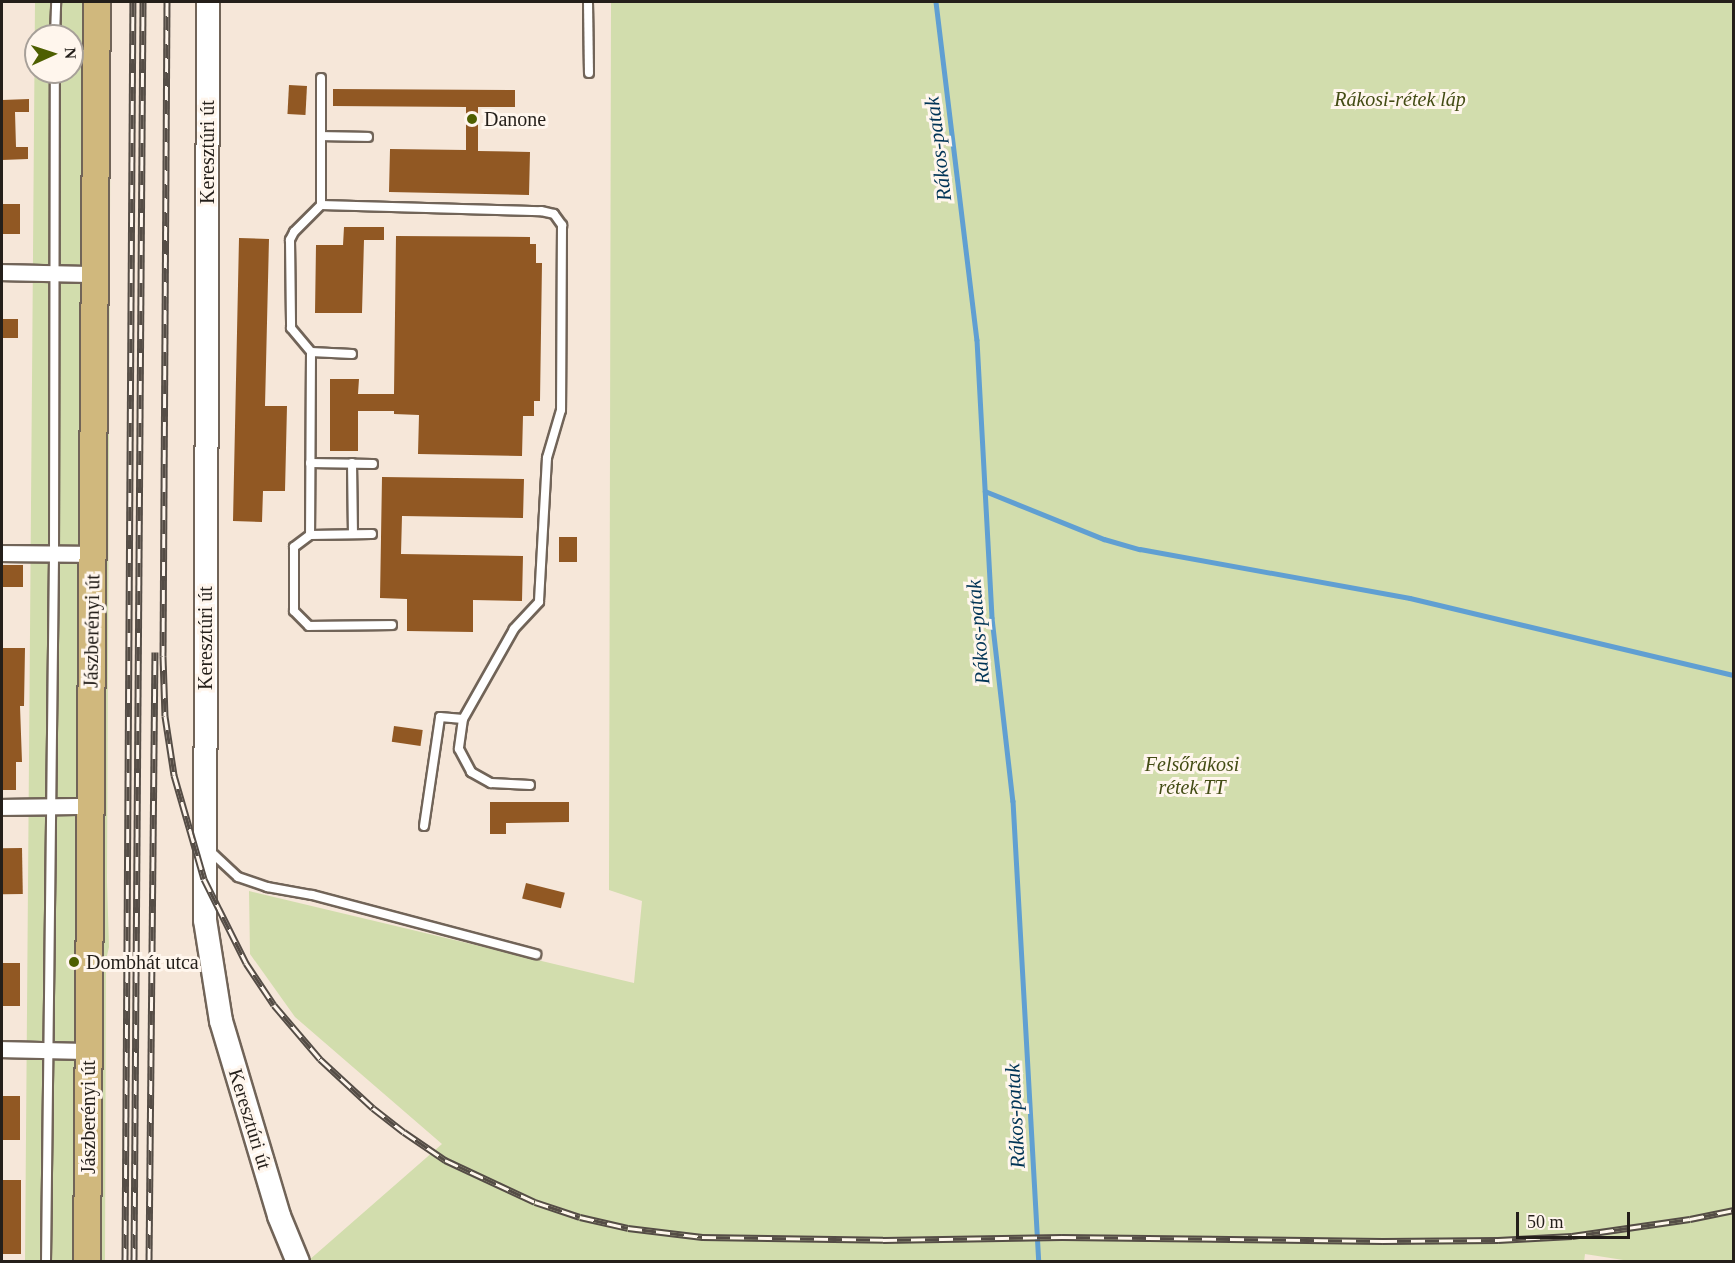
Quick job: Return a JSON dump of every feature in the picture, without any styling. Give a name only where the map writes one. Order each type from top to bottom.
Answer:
[{"type":"main road","name":"Jászberényi út","points":[[87,1262],[93,274],[97,2]]},
{"type":"main road","name":"Keresztúri út","points":[[208,2],[205,920],[221,1022],[279,1216],[298,1262]]},
{"type":"street","points":[[2,272],[93,274]]},
{"type":"street","points":[[2,553],[93,554]]},
{"type":"street","points":[[2,807],[90,806]]},
{"type":"street","points":[[2,1049],[89,1050]]},
{"type":"lane","points":[[55,24],[56,2]]},
{"type":"lane","points":[[588,2],[589,73]]},
{"type":"lane","points":[[310,535],[311,352],[291,328],[290,240],[294,232],[321,205],[321,78]]},
{"type":"lane","name":"Jászberényi út","points":[[46,1262],[54,554],[55,84]]},
{"type":"lane","points":[[322,136],[368,137]]},
{"type":"lane","points":[[321,205],[541,211],[554,214],[562,225],[561,410],[547,458],[539,602],[514,629],[463,719],[459,749],[471,771],[491,783],[530,785]]},
{"type":"lane","points":[[311,352],[352,354]]},
{"type":"lane","points":[[310,463],[373,464]]},
{"type":"lane","points":[[352,464],[353,534]]},
{"type":"lane","points":[[372,534],[310,535],[294,547],[294,611],[309,626],[392,625]]},
{"type":"lane","points":[[424,826],[440,717],[463,719]]},
{"type":"lane","points":[[204,846],[238,877],[267,887],[312,895],[536,954]]},
{"type":"green space","points":[[35,2],[111,2],[107,882],[109,947],[106,960],[105,1261],[25,1262],[34,84],[84,84],[84,24],[35,24]]},
{"type":"green space","name":"Felsőrákosi rétek TT","points":[[611,2],[1733,2],[1733,1261],[1636,1262],[1585,1254],[1584,1262],[308,1261],[442,1144],[295,1017],[250,954],[249,891],[634,983],[642,901],[609,890]]},
{"type":"building","points":[[289,85],[307,86],[305,115],[287,114]]},
{"type":"building","points":[[333,89],[515,90],[515,107],[478,107],[478,151],[530,152],[529,195],[389,192],[390,149],[466,150],[466,107],[333,106]]},
{"type":"building","points":[[29,99],[29,112],[15,112],[16,147],[28,147],[28,159],[2,160],[2,100]]},
{"type":"building","points":[[2,204],[20,204],[20,234],[2,234]]},
{"type":"building","points":[[344,227],[384,227],[384,240],[364,240],[362,313],[315,313],[316,245],[343,245]]},
{"type":"building","points":[[396,236],[530,237],[530,244],[536,244],[536,263],[542,263],[540,401],[534,401],[534,416],[523,416],[522,456],[418,454],[419,415],[394,414],[394,411],[358,411],[358,451],[330,451],[330,379],[359,379],[358,394],[394,394]]},
{"type":"building","points":[[239,238],[269,239],[265,406],[287,406],[285,491],[263,491],[262,522],[233,521]]},
{"type":"building","points":[[2,319],[18,319],[18,338],[2,338]]},
{"type":"building","points":[[382,477],[524,479],[523,518],[402,516],[401,554],[523,556],[522,601],[473,600],[473,632],[407,631],[407,599],[380,598]]},
{"type":"building","points":[[559,537],[577,537],[577,562],[559,562]]},
{"type":"building","points":[[2,565],[23,565],[23,587],[2,587]]},
{"type":"building","points":[[2,648],[25,648],[24,706],[20,706],[22,762],[16,762],[16,790],[2,790]]},
{"type":"building","points":[[394,726],[423,730],[420,746],[392,742]]},
{"type":"building","points":[[490,802],[569,802],[569,822],[506,823],[506,834],[490,834]]},
{"type":"building","points":[[2,848],[22,848],[23,894],[3,894]]},
{"type":"building","points":[[526,883],[565,893],[561,908],[522,899]]},
{"type":"building","points":[[2,963],[20,963],[20,1006],[2,1006]]},
{"type":"building","points":[[2,1096],[20,1096],[20,1140],[2,1140]]},
{"type":"building","points":[[2,1180],[21,1180],[21,1254],[2,1254]]},
{"type":"waterway","name":"Rákos-patak","points":[[936,2],[977,340],[992,618],[1013,801],[1039,1262]]},
{"type":"waterway","points":[[985,491],[1104,539],[1140,549],[1410,598],[1734,675]]},
{"type":"railway","points":[[125,1262],[133,2]]},
{"type":"railway","points":[[134,1262],[143,2]]},
{"type":"railway","points":[[167,2],[163,656],[165,716],[174,775],[204,879],[246,963],[274,1005],[320,1059],[373,1108],[404,1132],[445,1160],[535,1202],[580,1217],[628,1228],[702,1237],[883,1240],[1062,1237],[1498,1240],[1572,1236],[1690,1219],[1734,1210]]},
{"type":"railway","points":[[149,1262],[155,652]]},
{"type":"place","name":"Danone","points":[[472,119]]},
{"type":"place","name":"Dombhát utca","points":[[74,962]]},
{"type":"park label","name":"Rákosi-rétek láp","points":[[1400,99]]}]
